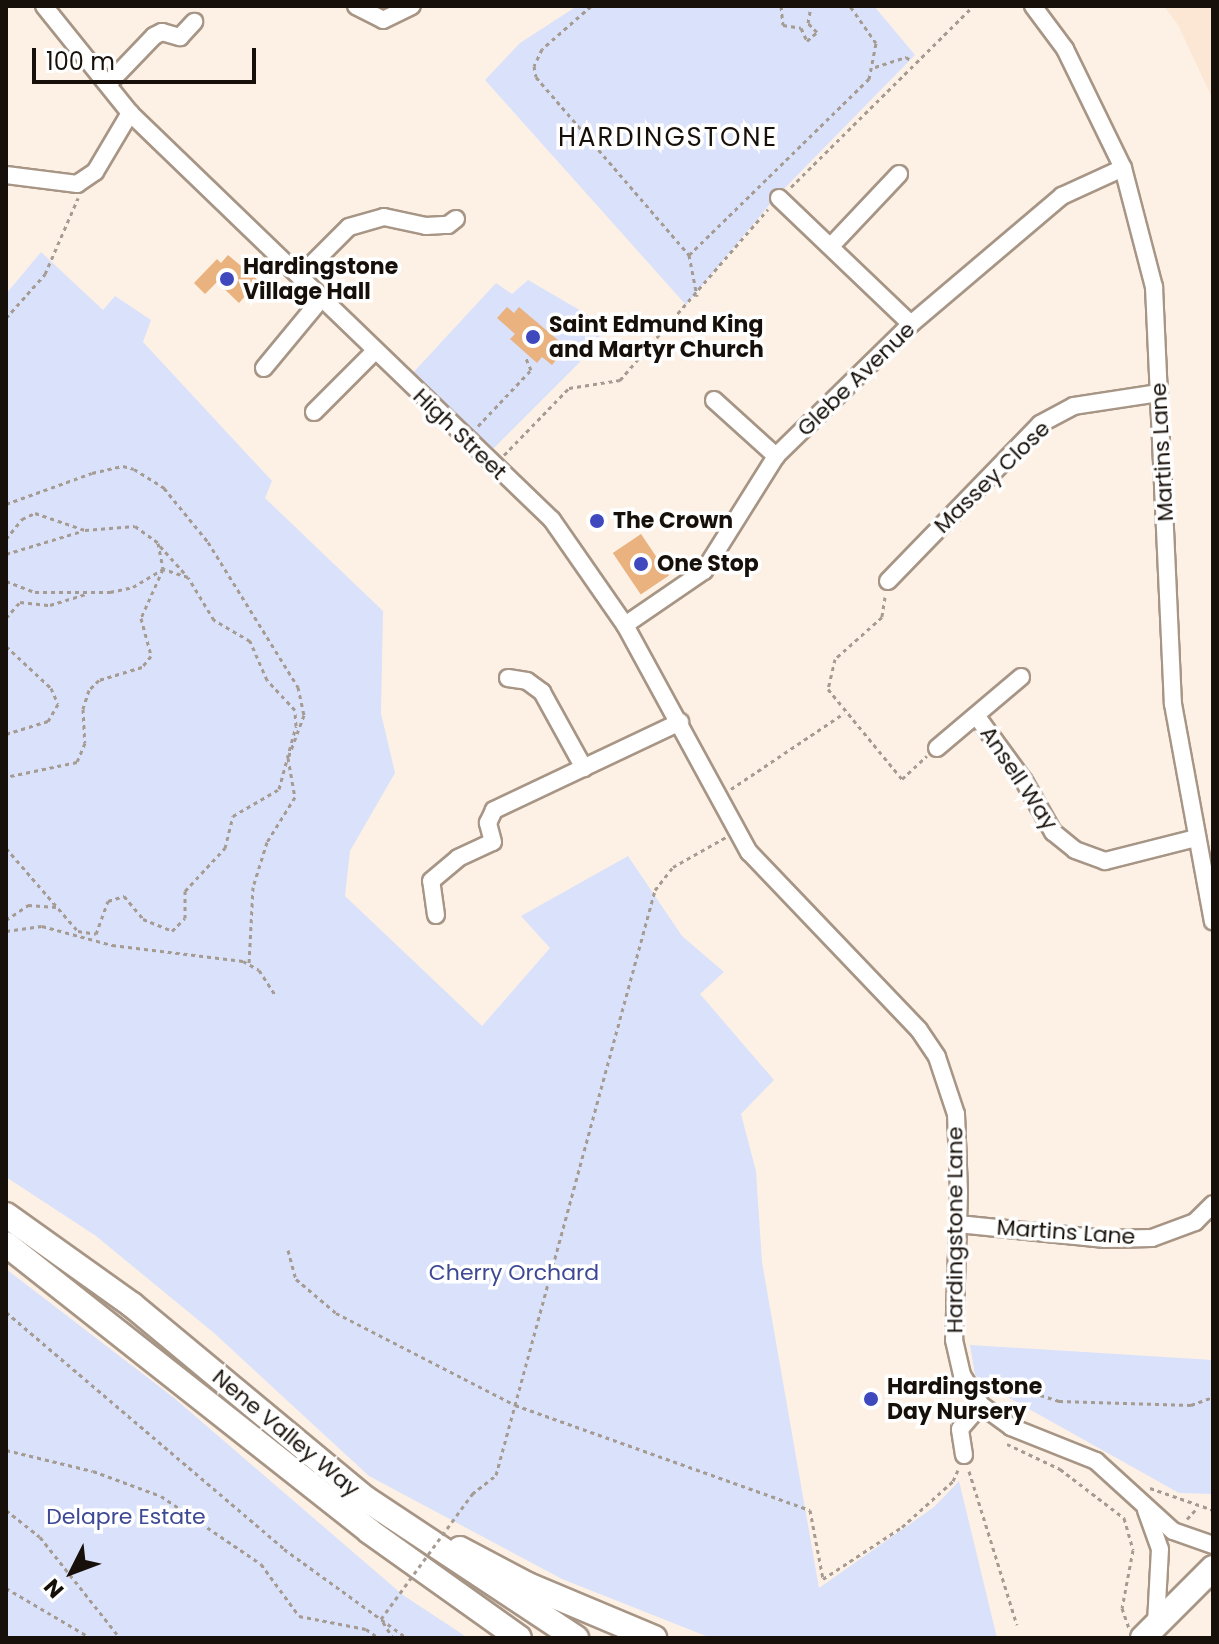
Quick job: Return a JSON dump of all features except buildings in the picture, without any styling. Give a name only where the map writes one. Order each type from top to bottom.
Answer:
[{"type":"highway","name":"Nene Valley Way","points":[[6,1215],[132,1305],[366,1499],[576,1638]]},
{"type":"highway","name":"Nene Valley Way","points":[[6,1244],[253,1436],[369,1531],[519,1638]]},
{"type":"highway","points":[[253,1436],[358,1537],[494,1638]]},
{"type":"highway","points":[[366,1499],[528,1585],[654,1638]]},
{"type":"highway","points":[[1143,1630],[1213,1568]]},
{"type":"street","points":[[356,6],[364,15],[383,20],[412,6]]},
{"type":"street","name":"Martins Lane","points":[[1033,6],[1065,49],[1123,168],[1154,287],[1173,704],[1213,921]]},
{"type":"street","name":"High Street","points":[[54,9],[130,113],[300,276],[465,441],[552,520],[625,625],[749,852],[809,913]]},
{"type":"street","points":[[108,84],[154,36],[162,32],[180,37],[194,22]]},
{"type":"street","points":[[6,175],[77,184],[95,172],[130,113]]},
{"type":"street","name":"Glebe Avenue","points":[[625,625],[704,571],[776,456],[911,324],[1062,196],[1123,168]]},
{"type":"street","points":[[831,246],[899,174]]},
{"type":"street","points":[[779,198],[911,324]]},
{"type":"street","points":[[300,276],[349,227],[384,217],[426,226],[448,225],[456,219]]},
{"type":"street","points":[[264,368],[322,298]]},
{"type":"street","points":[[314,412],[375,351]]},
{"type":"street","name":"Massey Close","points":[[888,581],[1040,424],[1074,406],[1159,393]]},
{"type":"street","points":[[714,400],[776,456]]},
{"type":"street","name":"Ansell Way","points":[[937,748],[978,718],[1021,677]]},
{"type":"street","points":[[508,678],[527,681],[542,692],[584,768]]},
{"type":"street","name":"Ansell Way","points":[[978,718],[1024,781],[1053,832],[1075,850],[1105,861],[1196,838]]},
{"type":"street","points":[[436,915],[430,891],[435,874],[493,842],[488,823],[494,810],[680,722]]},
{"type":"street","name":"Hardingstone Lane","points":[[809,913],[901,1005],[937,1057],[956,1114],[958,1224],[954,1340],[962,1375],[1011,1427],[1096,1461],[1173,1531],[1213,1545]]},
{"type":"street","name":"Martins Lane","points":[[958,1224],[1105,1239],[1152,1238],[1195,1222],[1213,1204]]},
{"type":"street","points":[[964,1455],[960,1429],[985,1400]]},
{"type":"street","name":"Hardingstone Lane","points":[[1141,1501],[1160,1549],[1143,1630]]},
{"type":"path","points":[[591,6],[542,49],[534,66],[536,77],[689,255],[697,296]]},
{"type":"path","points":[[781,6],[783,25],[801,28],[808,23]]},
{"type":"path","points":[[689,255],[856,94],[875,67],[876,43],[850,6]]},
{"type":"path","points":[[493,467],[569,388],[620,380],[697,296],[779,198],[914,61],[973,6]]},
{"type":"path","points":[[801,28],[804,39],[812,40],[817,32],[808,23],[809,7]]},
{"type":"path","points":[[875,67],[906,57],[914,61]]},
{"type":"path","points":[[6,318],[45,274],[81,191]]},
{"type":"path","points":[[465,441],[531,370],[526,358]]},
{"type":"path","points":[[6,504],[92,473],[123,466],[134,469],[164,488],[208,542],[298,687],[304,715],[288,758],[295,797],[267,842],[253,887],[249,963],[276,996]]},
{"type":"path","points":[[6,539],[29,514],[85,530]]},
{"type":"path","points":[[6,554],[85,530],[135,526],[158,543],[188,577],[214,620],[252,643],[267,680],[295,710],[296,726],[284,758],[281,785],[268,799],[233,816],[225,848],[185,891],[185,918],[173,930],[143,919],[124,896],[108,901],[94,935],[73,928],[6,848]]},
{"type":"path","points":[[6,777],[77,762],[85,743],[83,709],[89,690],[99,680],[142,667],[151,656],[141,618],[163,569],[158,543]]},
{"type":"path","points":[[6,581],[35,592],[94,592],[133,587],[163,569],[188,577]]},
{"type":"path","points":[[888,581],[882,617],[835,659],[828,689],[902,779],[937,748]]},
{"type":"path","points":[[6,618],[20,602],[50,605],[94,592]]},
{"type":"path","points":[[6,646],[51,688],[58,704],[48,721],[6,734]]},
{"type":"path","points":[[718,798],[845,713]]},
{"type":"path","points":[[381,1619],[472,1494],[496,1475],[655,890],[673,867],[722,839]]},
{"type":"path","points":[[6,920],[39,902],[59,909]]},
{"type":"path","points":[[6,931],[42,926],[112,945],[249,963]]},
{"type":"path","points":[[288,1250],[296,1279],[336,1313],[515,1405],[810,1510],[823,1579],[902,1527],[953,1481],[964,1455]]},
{"type":"path","points":[[6,1312],[284,1549],[407,1638]]},
{"type":"path","points":[[985,1400],[1002,1383],[1059,1401],[1191,1405],[1213,1397]]},
{"type":"path","points":[[1004,1442],[1060,1469],[1124,1518],[1133,1550],[1122,1608],[1143,1630]]},
{"type":"path","points":[[6,1450],[93,1471],[161,1496],[261,1564],[299,1616],[366,1629],[379,1638]]},
{"type":"path","points":[[964,1455],[1017,1625]]},
{"type":"path","points":[[1198,1507],[1213,1510]]},
{"type":"path","points":[[6,1510],[40,1537],[120,1638]]},
{"type":"path","points":[[6,1588],[91,1638]]},
{"type":"path","points":[[381,1619],[393,1638]]},
{"type":"shaded area","points":[[1164,6],[1213,6],[1213,100],[1178,25]]},
{"type":"green space","points":[[577,6],[874,6],[915,55],[775,198],[686,305],[485,80],[520,43]]},
{"type":"green space","name":"Cherry Orchard","points":[[41,252],[103,310],[115,296],[151,320],[143,342],[272,481],[265,498],[383,611],[381,713],[395,773],[350,851],[345,896],[482,1026],[550,948],[521,916],[628,856],[682,936],[724,972],[700,994],[774,1080],[741,1114],[756,1171],[762,1262],[819,1588],[934,1507],[959,1481],[997,1638],[711,1638],[562,1579],[369,1476],[214,1333],[96,1236],[6,1177],[6,294]]},
{"type":"green space","points":[[528,280],[607,326],[579,363],[490,452],[410,376],[496,283],[512,294]]},
{"type":"green space","name":"Delapre Estate","points":[[6,1269],[173,1397],[403,1595],[468,1638],[6,1638]]},
{"type":"green space","points":[[970,1345],[1213,1360],[1213,1494],[1179,1493],[988,1386],[975,1375]]},
{"type":"place","name":"Hardingstone Village Hall","points":[[227,279]]},
{"type":"place","name":"Saint Edmund King and Martyr Church","points":[[533,337]]},
{"type":"place","name":"The Crown","points":[[597,521]]},
{"type":"place","name":"One Stop","points":[[641,564]]},
{"type":"place","name":"Hardingstone Day Nursery","points":[[871,1399]]},
{"type":"district","name":"HARDINGSTONE","points":[[668,138]]}]
